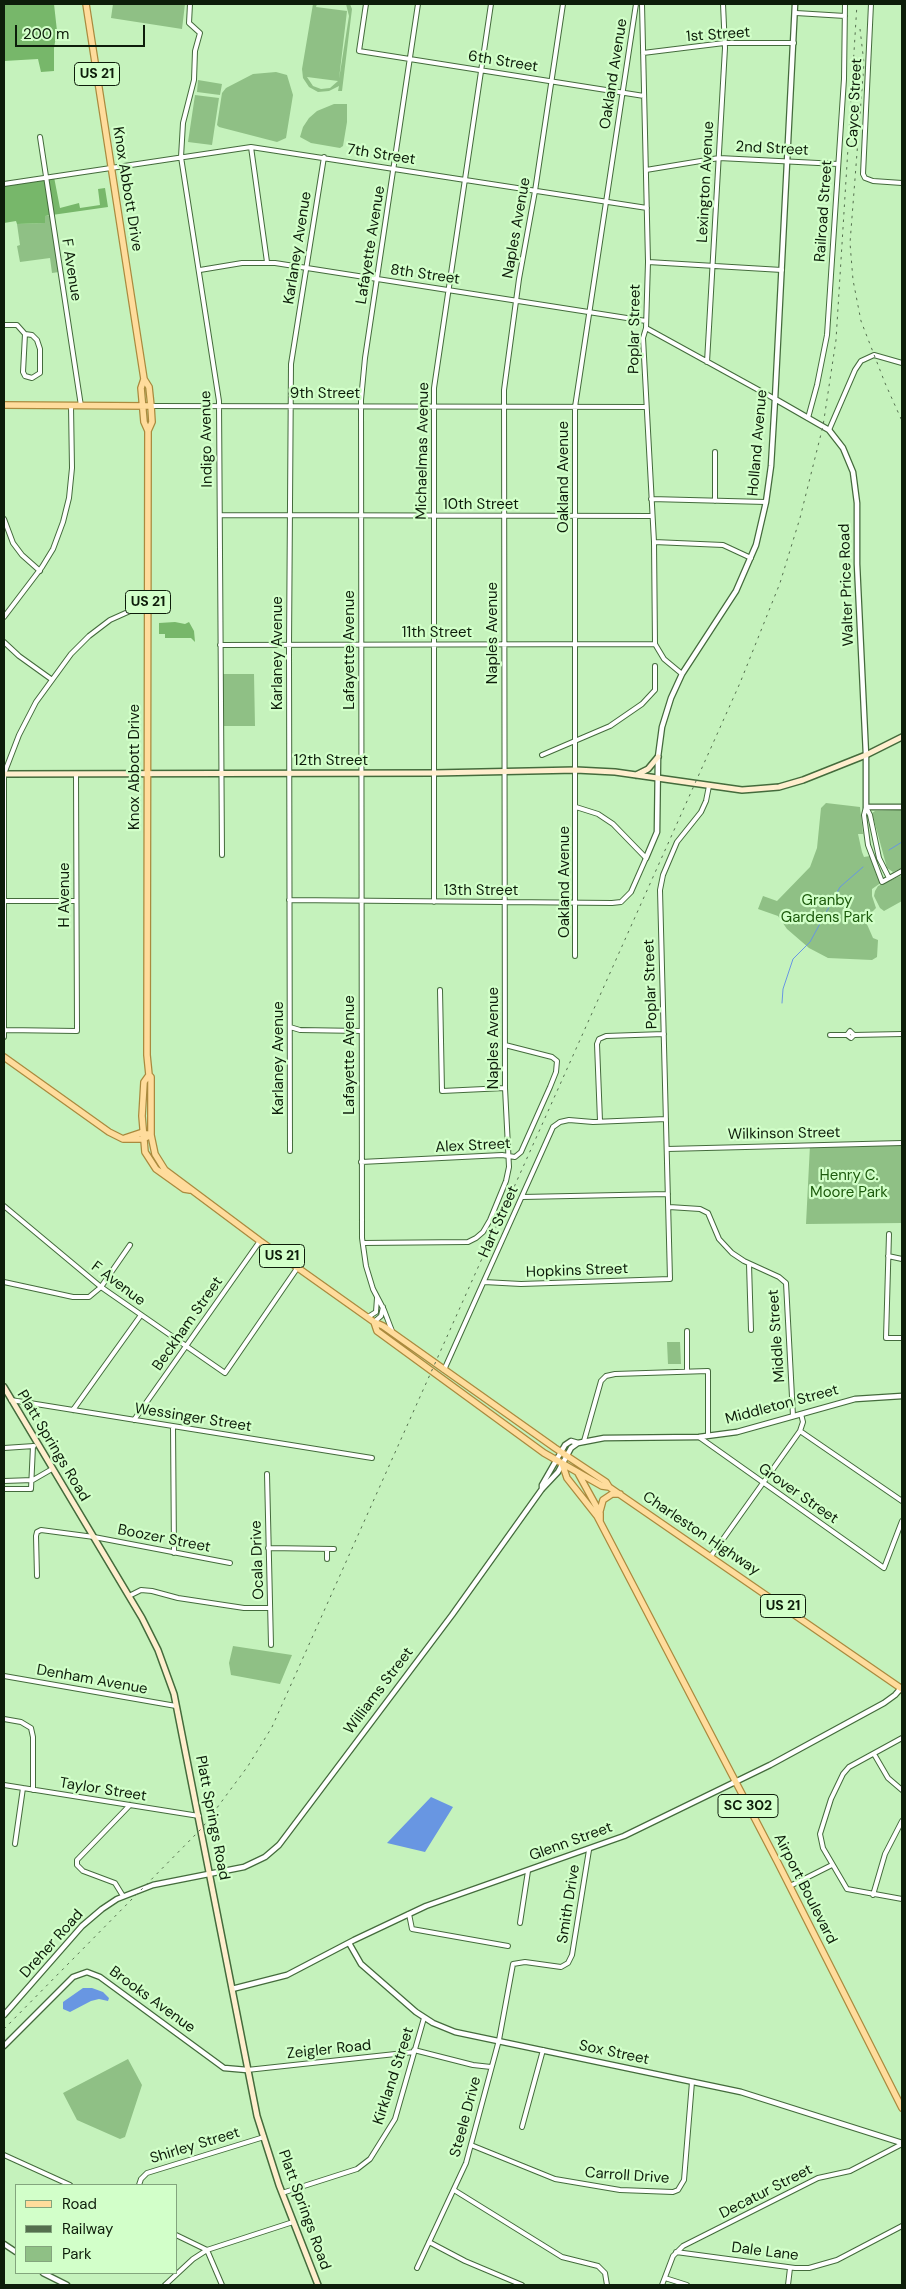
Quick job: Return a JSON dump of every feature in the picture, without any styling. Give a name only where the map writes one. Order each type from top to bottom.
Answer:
[{"type":"main road","name":"Knox Abbott Drive","points":[[86,4],[144,379],[149,387],[152,422],[148,431],[149,1075],[151,1077],[151,1103]]},
{"type":"main road","name":"Knox Abbott Drive","points":[[144,379],[141,388],[144,422],[148,431]]},
{"type":"main road","name":"9th Street","points":[[4,405],[151,406]]},
{"type":"main road","name":"12th Street","points":[[4,774],[434,773],[576,770],[657,778],[742,790],[779,787],[803,780],[866,755],[902,737]]},
{"type":"main road","points":[[635,776],[648,769],[658,757]]},
{"type":"main road","points":[[4,1058],[105,1130],[123,1139],[151,1135]]},
{"type":"main road","name":"Charleston Highway","points":[[149,1075],[144,1082],[143,1136],[145,1152],[156,1169],[184,1189],[190,1190]]},
{"type":"main road","name":"Charleston Highway","points":[[151,1103],[151,1135],[155,1154],[165,1170],[189,1187],[190,1190],[374,1322],[393,1333],[563,1454],[606,1482],[620,1494],[902,1688]]},
{"type":"main road","name":"Charleston Highway","points":[[374,1322],[377,1331],[448,1381],[558,1464],[577,1471],[602,1486],[609,1486]]},
{"type":"main road","name":"Platt Springs Road","points":[[4,1387],[36,1445],[129,1596],[158,1650],[177,1706],[257,2117],[282,2193],[318,2285]]},
{"type":"main road","name":"Airport Boulevard","points":[[563,1454],[577,1471],[600,1513],[600,1523]]},
{"type":"main road","name":"Airport Boulevard","points":[[558,1464],[600,1523],[737,1783],[902,2108]]},
{"type":"main road","points":[[600,1513],[603,1500],[612,1494],[620,1494]]},
{"type":"street","name":"Indigo Avenue","points":[[190,4],[189,23],[200,33],[195,51],[194,80],[183,123],[182,157],[220,406],[220,773],[222,855]]},
{"type":"street","name":"6th Street","points":[[366,4],[359,51],[644,96]]},
{"type":"street","name":"Lafayette Avenue","points":[[393,1333],[366,1266],[362,1243],[361,407],[362,380],[418,4]]},
{"type":"street","name":"Michaelmas Avenue","points":[[434,902],[435,372],[491,4]]},
{"type":"street","name":"Naples Avenue","points":[[362,1243],[468,1242],[476,1238],[486,1228],[506,1180],[510,1157],[507,1148],[505,1088],[504,390],[563,4]]},
{"type":"street","name":"Oakland Avenue","points":[[576,956],[575,407],[636,4]]},
{"type":"street","name":"Poplar Street","points":[[642,4],[648,262],[646,328],[643,338],[654,542],[655,644]]},
{"type":"street","name":"Lexington Avenue","points":[[707,362],[719,158],[724,43],[723,4]]},
{"type":"street","name":"Holland Avenue","points":[[646,858],[657,832],[658,757],[666,711],[682,674],[733,597],[751,558],[766,502],[776,399],[795,4]]},
{"type":"street","name":"Railroad Street","points":[[808,418],[825,351],[838,164],[845,4]]},
{"type":"street","name":"Cayce Street","points":[[871,4],[863,170],[865,178],[870,180],[902,183]]},
{"type":"street","points":[[796,13],[845,16]]},
{"type":"street","name":"1st Street","points":[[643,53],[724,43],[794,43]]},
{"type":"street","name":"F Avenue","points":[[40,137],[80,406]]},
{"type":"street","name":"7th Street","points":[[4,184],[251,147],[647,208]]},
{"type":"street","points":[[251,147],[267,262]]},
{"type":"street","name":"Karlaney Avenue","points":[[290,1151],[289,646],[292,354],[324,157]]},
{"type":"street","name":"2nd Street","points":[[646,170],[719,158],[838,164]]},
{"type":"street","name":"8th Street","points":[[200,270],[242,263],[267,262],[517,299],[646,321]]},
{"type":"street","points":[[648,262],[782,270]]},
{"type":"street","points":[[4,325],[17,325],[25,334],[32,335],[37,340],[40,349],[40,373],[32,378],[24,376],[23,372],[25,334]]},
{"type":"street","points":[[646,328],[776,399]]},
{"type":"street","points":[[829,430],[861,360],[874,355],[902,363]]},
{"type":"street","name":"Walter Price Road","points":[[776,399],[829,430],[843,448],[849,460],[856,489],[857,564],[866,755],[866,807]]},
{"type":"street","points":[[4,617],[40,571],[55,545],[69,498],[72,468],[71,406]]},
{"type":"street","name":"9th Street","points":[[151,406],[646,407]]},
{"type":"street","points":[[715,452],[715,501]]},
{"type":"street","points":[[651,499],[766,502]]},
{"type":"street","name":"10th Street","points":[[220,515],[652,516]]},
{"type":"street","points":[[4,519],[13,543],[22,555],[40,571]]},
{"type":"street","points":[[654,542],[723,545],[751,558]]},
{"type":"street","points":[[4,1037],[4,774],[23,727],[51,679],[76,649],[101,626],[132,609],[148,606]]},
{"type":"street","points":[[4,642],[19,656],[51,679]]},
{"type":"street","points":[[655,644],[664,659],[682,674]]},
{"type":"street","name":"11th Street","points":[[220,645],[655,644]]},
{"type":"street","points":[[542,755],[610,726],[652,695],[656,686],[655,666]]},
{"type":"street","name":"H Avenue","points":[[5,1030],[77,1031],[76,774]]},
{"type":"street","name":"Poplar Street","points":[[670,1279],[661,885],[677,842],[701,812],[706,801],[709,786]]},
{"type":"street","points":[[576,807],[598,814],[613,824],[646,858]]},
{"type":"street","points":[[866,807],[902,807]]},
{"type":"street","points":[[866,807],[870,815],[879,858],[889,878]]},
{"type":"street","points":[[866,807],[864,815],[868,845],[872,860],[882,882],[902,872]]},
{"type":"street","name":"13th Street","points":[[289,900],[621,902],[631,892],[646,858]]},
{"type":"street","points":[[4,901],[76,901]]},
{"type":"street","points":[[440,990],[442,1091],[505,1088]]},
{"type":"street","points":[[290,1027],[300,1030],[361,1031]]},
{"type":"street","points":[[830,1035],[846,1035],[850,1031],[854,1035],[902,1034]]},
{"type":"street","points":[[664,1034],[606,1036],[598,1039],[597,1044],[600,1121],[666,1119]]},
{"type":"street","name":"Alex Street","points":[[362,1162],[515,1157],[521,1152],[550,1088],[556,1072],[557,1061],[552,1057],[505,1045]]},
{"type":"street","name":"Hart Street","points":[[444,1370],[522,1198],[546,1140],[556,1124],[569,1120],[600,1121]]},
{"type":"street","name":"Wilkinson Street","points":[[667,1149],[902,1143]]},
{"type":"street","points":[[522,1198],[668,1194]]},
{"type":"street","name":"F Avenue","points":[[4,1206],[101,1287],[225,1373],[298,1267]]},
{"type":"street","name":"Middle Street","points":[[669,1208],[700,1210],[708,1213],[722,1243],[732,1253],[749,1264],[779,1277],[788,1287],[794,1416]]},
{"type":"street","points":[[889,1234],[886,1338],[902,1338]]},
{"type":"street","name":"Beckham Street","points":[[134,1420],[260,1241]]},
{"type":"street","points":[[4,1282],[78,1298],[89,1297],[101,1287],[130,1245]]},
{"type":"street","points":[[888,1256],[902,1259]]},
{"type":"street","points":[[749,1264],[751,1330]]},
{"type":"street","name":"Hopkins Street","points":[[484,1282],[521,1284],[670,1279]]},
{"type":"street","points":[[368,1317],[376,1312],[378,1298]]},
{"type":"street","points":[[374,1322],[381,1316],[383,1307]]},
{"type":"street","points":[[73,1410],[141,1315]]},
{"type":"street","points":[[687,1331],[687,1370]]},
{"type":"street","points":[[584,1441],[599,1385],[606,1376],[687,1370],[708,1371],[708,1434]]},
{"type":"street","name":"Middleton Street","points":[[563,1454],[565,1445],[571,1441],[578,1443],[623,1438],[699,1437],[708,1434],[750,1429],[855,1399],[902,1396]]},
{"type":"street","name":"Wessinger Street","points":[[11,1400],[372,1458]]},
{"type":"street","points":[[711,1556],[800,1431],[803,1422],[801,1414]]},
{"type":"street","points":[[173,1426],[174,1553]]},
{"type":"street","points":[[800,1431],[902,1501]]},
{"type":"street","name":"Grover Street","points":[[699,1437],[884,1568],[902,1521]]},
{"type":"street","points":[[4,1448],[36,1445],[31,1489],[4,1489]]},
{"type":"street","points":[[558,1464],[563,1454]]},
{"type":"street","name":"Williams Street","points":[[211,1874],[234,1870],[252,1864],[265,1857],[279,1845],[452,1615],[558,1464]]},
{"type":"street","points":[[4,1481],[33,1480],[52,1469]]},
{"type":"street","name":"Ocala Drive","points":[[267,1474],[271,1645]]},
{"type":"street","points":[[260,1481],[267,1481]]},
{"type":"street","name":"Boozer Street","points":[[37,1576],[37,1532],[41,1530],[230,1563]]},
{"type":"street","points":[[268,1548],[334,1549]]},
{"type":"street","points":[[327,1549],[327,1559]]},
{"type":"street","points":[[129,1596],[141,1590],[178,1598],[244,1608],[270,1608]]},
{"type":"street","points":[[264,1638],[271,1638]]},
{"type":"street","name":"Denham Avenue","points":[[4,1676],[177,1706]]},
{"type":"street","name":"Glenn Street","points":[[232,1989],[287,1975],[409,1914],[624,1836],[737,1783],[884,1703],[902,1688]]},
{"type":"street","points":[[4,1719],[28,1725],[33,1737],[33,1790]]},
{"type":"street","points":[[902,1738],[846,1770],[840,1778],[831,1799],[820,1839],[832,1865],[847,1890],[902,1900]]},
{"type":"street","points":[[874,1754],[885,1774],[902,1790]]},
{"type":"street","name":"Taylor Street","points":[[4,1785],[199,1816]]},
{"type":"street","points":[[14,1844],[22,1788]]},
{"type":"street","points":[[123,1896],[115,1882],[84,1871],[77,1865],[78,1860],[130,1805]]},
{"type":"street","points":[[872,1894],[885,1854],[902,1821]]},
{"type":"street","name":"Smith Drive","points":[[513,1964],[525,1962],[561,1967],[568,1963],[572,1955],[589,1850]]},
{"type":"street","points":[[790,1886],[832,1865]]},
{"type":"street","points":[[520,1923],[528,1871]]},
{"type":"street","name":"Dreher Road","points":[[4,2015],[82,1926],[102,1909],[123,1896],[153,1885],[211,1874]]},
{"type":"street","points":[[409,1914],[412,1929],[508,1946]]},
{"type":"street","name":"Sox Street","points":[[349,1943],[361,1964],[424,2018],[455,2032],[759,2097],[902,2144]]},
{"type":"street","name":"Steele Drive","points":[[418,2268],[454,2190],[471,2145],[498,2040],[513,1964]]},
{"type":"street","name":"Brooks Avenue","points":[[4,2046],[73,1977],[87,1972],[100,1977],[224,2068],[247,2070]]},
{"type":"street","name":"Kirkland Street","points":[[282,2193],[357,2169],[366,2164],[394,2123],[424,2018]]},
{"type":"street","points":[[522,2127],[543,2050]]},
{"type":"street","points":[[414,2051],[473,2065],[491,2066]]},
{"type":"street","name":"Zeigler Road","points":[[247,2070],[414,2051]]},
{"type":"street","name":"Carroll Drive","points":[[471,2145],[555,2179],[620,2190],[673,2192],[683,2185],[684,2180],[692,2082]]},
{"type":"street","name":"Shirley Street","points":[[139,2184],[147,2173],[264,2137]]},
{"type":"street","name":"Decatur Street","points":[[676,2252],[683,2246],[818,2178],[850,2171],[902,2144]]},
{"type":"street","points":[[4,2154],[68,2184]]},
{"type":"street","points":[[454,2190],[562,2257],[598,2266],[604,2273],[607,2285]]},
{"type":"street","points":[[178,2273],[193,2259],[207,2250],[293,2222]]},
{"type":"street","name":"Dale Lane","points":[[676,2252],[790,2268],[809,2268],[828,2264],[902,2226]]},
{"type":"street","points":[[178,2236],[207,2250],[222,2285]]},
{"type":"street","points":[[429,2242],[465,2261],[522,2285]]},
{"type":"street","points":[[4,2244],[15,2251]]},
{"type":"street","points":[[662,2285],[676,2252]]},
{"type":"street","points":[[788,2285],[790,2268]]},
{"type":"street","points":[[45,2274],[68,2285]]},
{"type":"street","points":[[165,2285],[177,2274]]},
{"type":"street","points":[[665,2278],[687,2285]]},
{"type":"green space","points":[[4,4],[54,4],[57,31],[54,48],[54,71],[41,72],[38,59],[4,61]]},
{"type":"green space","points":[[113,4],[185,4],[182,29],[111,18]]},
{"type":"green space","points":[[313,4],[317,4],[316,7],[347,11],[339,79],[349,16],[346,4],[350,4],[352,9],[342,91],[338,91],[339,86],[329,91],[318,92],[309,87],[303,78],[302,69]],"holes":[[[307,77],[338,81],[330,88],[321,89],[313,86]]]},
{"type":"green space","points":[[276,72],[287,75],[293,95],[286,138],[277,142],[217,125],[222,93],[226,88],[253,74]]},
{"type":"green space","points":[[198,80],[222,84],[220,95],[197,92]]},
{"type":"green space","points":[[195,95],[219,98],[212,145],[188,142]]},
{"type":"green space","points":[[334,104],[347,104],[347,122],[343,146],[340,148],[311,143],[300,137],[303,127],[309,118],[317,111]]},
{"type":"green space","points":[[54,177],[60,208],[79,203],[80,208],[100,205],[98,189],[105,188],[108,207],[45,216],[45,223],[17,224],[16,221],[4,223],[4,184]]},
{"type":"green space","points":[[45,216],[51,216],[59,272],[52,273],[50,258],[20,262],[17,246],[20,245],[17,224],[44,223]]},
{"type":"green space","points":[[175,622],[185,624],[189,622],[194,631],[195,642],[191,638],[165,638],[165,634],[159,634],[159,623]]},
{"type":"green space","points":[[220,674],[254,674],[255,726],[220,726]]},
{"type":"green space","name":"Granby Gardens Park","points":[[826,803],[860,807],[863,834],[858,834],[862,852],[864,857],[870,856],[882,882],[872,889],[876,908],[867,917],[866,922],[873,938],[878,940],[877,957],[872,960],[828,958],[809,948],[787,929],[778,916],[758,909],[763,896],[777,901],[810,867],[817,848],[821,808]]},
{"type":"green space","points":[[902,810],[902,868],[893,872],[887,868],[872,813],[875,811]]},
{"type":"green space","points":[[900,876],[902,877],[902,901],[884,911],[880,908],[874,896],[875,891],[878,886]]},
{"type":"green space","name":"Henry C. Moore Park","points":[[902,1143],[902,1223],[806,1224],[810,1145]]},
{"type":"green space","points":[[667,1342],[680,1342],[681,1364],[668,1364]]},
{"type":"green space","points":[[233,1646],[292,1655],[280,1684],[231,1675],[229,1663]]},
{"type":"green space","points":[[128,2059],[142,2085],[125,2137],[120,2139],[77,2120],[63,2093]]},
{"type":"water","points":[[431,1797],[453,1807],[425,1852],[387,1843]]},
{"type":"water","points":[[83,1988],[92,1988],[103,1992],[109,1998],[108,2001],[99,1999],[91,2001],[70,2012],[63,2009],[63,2002]]},
{"type":"waterway","points":[[889,850],[902,842]]},
{"type":"waterway","points":[[782,1003],[783,989],[793,959],[810,942],[840,887],[863,867]]},
{"type":"railway","points":[[4,2029],[202,1828],[248,1766],[272,1727],[740,683],[780,583],[800,518],[823,426],[836,340],[857,4]]},
{"type":"railway","points":[[860,29],[864,63],[850,243],[853,280],[861,321],[902,421]]}]
